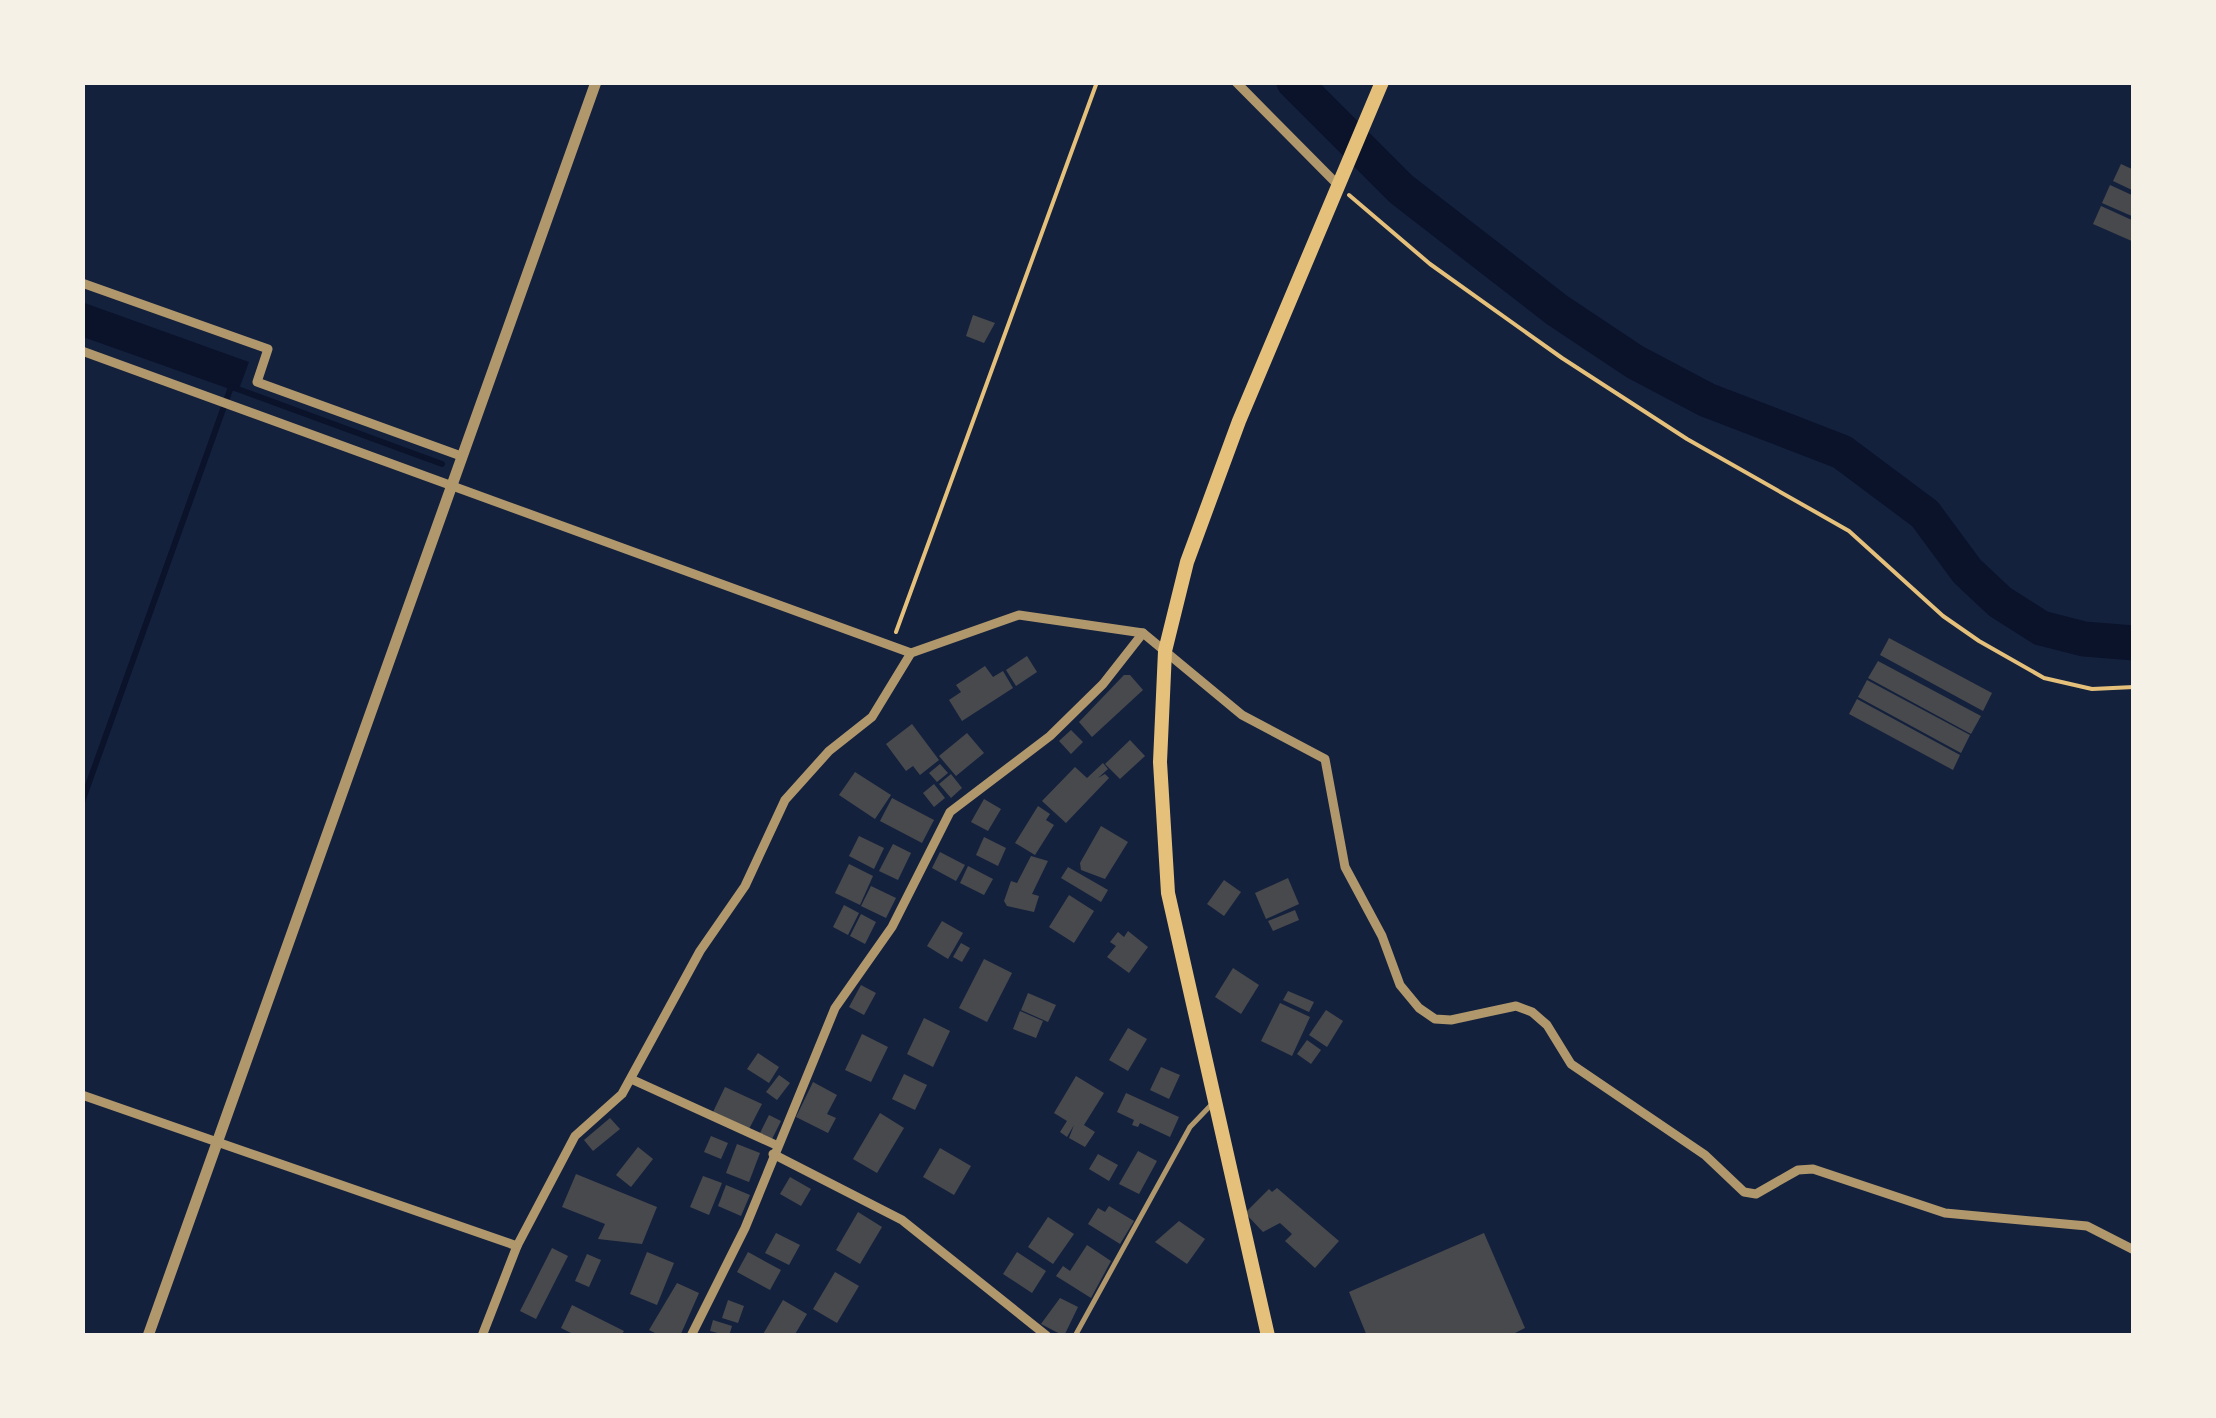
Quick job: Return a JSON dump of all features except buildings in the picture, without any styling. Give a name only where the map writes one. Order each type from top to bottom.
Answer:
[{"type":"main road","points":[[1268,1336],[1168,894],[1160,762],[1164,651],[1200,527],[1379,88]]},
{"type":"street","points":[[148,1336],[596,82]]},
{"type":"street","points":[[1236,82],[1339,179]]},
{"type":"street","points":[[82,283],[268,349],[257,382],[462,456]]},
{"type":"street","points":[[82,351],[912,653]]},
{"type":"street","points":[[482,1336],[518,1246],[574,1136],[622,1094],[700,951],[746,886],[785,800],[829,751],[872,716],[912,653],[1019,615],[1143,633],[1190,668],[1242,715],[1324,759],[1352,886],[1382,936],[1400,985],[1419,1008],[1435,1019],[1451,1020],[1516,1006],[1532,1012],[1547,1025],[1571,1064],[1705,1155],[1744,1192],[1756,1194],[1798,1170],[1813,1169],[1945,1213],[2086,1226],[2134,1250]]},
{"type":"street","points":[[691,1336],[745,1228],[774,1149],[835,1008],[892,927],[950,812],[1050,736],[1103,684],[1143,633]]},
{"type":"street","points":[[631,1079],[774,1149],[902,1220],[1048,1336]]},
{"type":"street","points":[[82,1095],[518,1246]]},
{"type":"lane","points":[[1075,1336],[1190,1126],[1215,1101]]},
{"type":"path","points":[[892,643],[1097,82]]},
{"type":"path","points":[[1339,179],[1380,226],[1562,358],[1687,439],[1849,531],[1943,616],[1979,642],[2044,678],[2092,688],[2134,688]]},
{"type":"water","points":[[82,302],[249,362],[238,392],[83,337]]},
{"type":"waterway","points":[[1294,82],[1401,189],[1557,310],[1635,362],[1707,400],[1842,452],[1925,514],[1967,571],[2000,602],[2041,628],[2084,639],[2134,643]]},
{"type":"waterway","points":[[82,802],[231,387]]},
{"type":"waterway","points":[[232,387],[442,464]]}]
